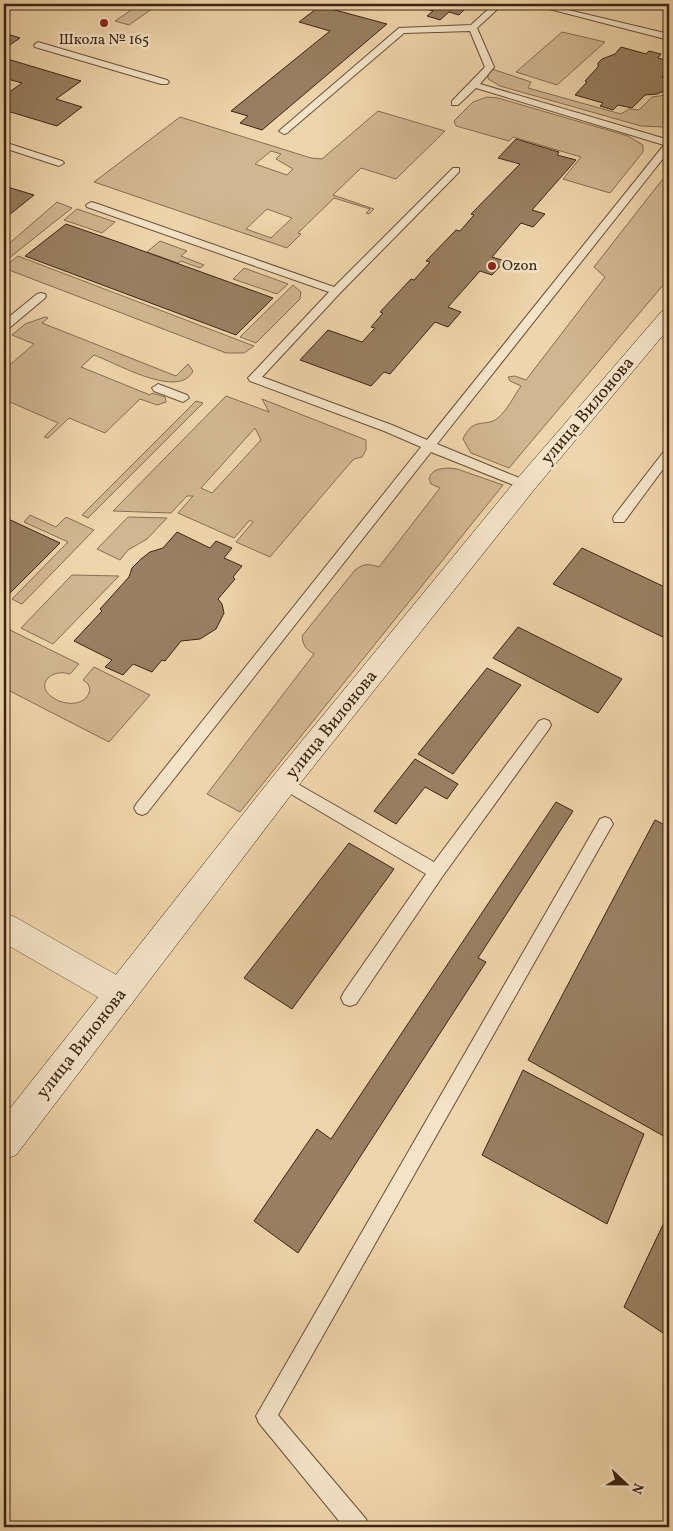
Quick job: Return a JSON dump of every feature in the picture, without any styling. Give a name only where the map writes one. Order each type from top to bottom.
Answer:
[{"type":"street","name":"улица Вилонова","points":[[4,1143],[284,784],[525,485],[669,315]]},
{"type":"street","points":[[4,927],[83,970],[121,994]]},
{"type":"lane","points":[[284,131],[402,30],[473,28],[499,4]]},
{"type":"lane","points":[[534,4],[669,37]]},
{"type":"lane","points":[[455,103],[490,67],[473,28]]},
{"type":"lane","points":[[38,45],[164,82]]},
{"type":"lane","points":[[142,808],[669,144],[474,85]]},
{"type":"lane","points":[[4,145],[59,163]]},
{"type":"lane","points":[[456,170],[336,291],[254,378],[388,428],[525,485]]},
{"type":"lane","points":[[91,205],[336,291]]},
{"type":"lane","points":[[4,326],[41,296]]},
{"type":"lane","points":[[158,388],[183,398]]},
{"type":"lane","points":[[619,519],[669,453]]},
{"type":"lane","points":[[350,998],[436,872],[544,725]]},
{"type":"lane","points":[[284,784],[436,872]]},
{"type":"lane","points":[[358,1527],[266,1416],[605,824]]},
{"type":"shaded area","points":[[140,4],[159,4],[129,25],[115,21]]},
{"type":"shaded area","points":[[562,32],[605,42],[557,85],[516,72]]},
{"type":"shaded area","points":[[492,69],[531,82],[528,88],[621,114],[629,109],[639,110],[652,97],[666,95],[669,92],[669,125],[663,127],[641,126],[500,86],[488,79]]},
{"type":"shaded area","points":[[487,97],[498,98],[628,136],[643,145],[643,152],[610,193],[563,179],[581,157],[513,137],[509,141],[456,126],[454,121],[473,102]]},
{"type":"shaded area","points":[[378,111],[445,131],[396,179],[361,168],[333,195],[374,209],[369,214],[366,213],[370,209],[334,198],[298,233],[301,234],[287,248],[94,182],[180,117],[311,158],[322,159]],"holes":[[[271,151],[281,154],[276,159],[293,169],[287,175],[255,164]],[[267,209],[292,218],[271,238],[246,229]]]},
{"type":"shaded area","points":[[669,171],[669,278],[509,468],[471,453],[463,439],[467,432],[475,425],[493,421],[505,411],[521,386],[510,381],[508,377],[515,376],[526,380],[605,277],[594,267]]},
{"type":"shaded area","points":[[57,202],[72,208],[4,262],[4,248]]},
{"type":"shaded area","points":[[77,209],[115,222],[102,233],[64,220]]},
{"type":"shaded area","points":[[160,241],[187,251],[181,256],[204,265],[200,268],[181,261],[178,263],[147,252]]},
{"type":"shaded area","points":[[18,256],[254,346],[244,353],[226,353],[9,270],[8,264]]},
{"type":"shaded area","points":[[244,268],[288,284],[277,294],[233,279]]},
{"type":"shaded area","points":[[293,285],[301,292],[300,299],[256,343],[240,337]]},
{"type":"shaded area","points":[[45,317],[48,318],[42,323],[176,376],[188,364],[193,371],[186,379],[175,382],[161,381],[146,377],[94,355],[81,367],[150,395],[152,393],[165,397],[166,402],[157,405],[140,399],[105,433],[69,418],[48,438],[44,437],[58,423],[10,402],[4,408],[4,370],[34,344],[12,335],[25,324]]},
{"type":"shaded area","points":[[226,396],[269,412],[262,399],[366,440],[366,450],[362,457],[354,459],[270,557],[236,542],[253,522],[250,520],[234,538],[178,513],[193,496],[187,496],[171,513],[113,511]],"holes":[[[255,428],[261,440],[212,493],[201,488]]]},
{"type":"shaded area","points":[[196,401],[203,403],[88,518],[82,515]]},
{"type":"shaded area","points":[[439,469],[457,469],[503,485],[240,812],[207,794],[314,654],[305,647],[302,636],[355,570],[367,565],[379,567],[440,488],[431,484],[429,479],[432,473]]},
{"type":"shaded area","points":[[30,515],[56,527],[66,517],[94,530],[22,604],[12,599],[68,542],[24,522]]},
{"type":"shaded area","points":[[128,517],[167,518],[147,539],[128,550],[120,560],[97,549]]},
{"type":"shaded area","points":[[72,575],[119,576],[53,644],[21,628]]},
{"type":"shaded area","points":[[6,628],[79,664],[70,674],[59,673],[48,678],[45,685],[47,692],[61,702],[79,702],[86,698],[90,689],[83,680],[94,667],[150,695],[109,742],[4,688],[4,629]]},
{"type":"building","points":[[419,4],[470,4],[459,15],[449,12],[440,20],[427,16],[433,11],[416,6]]},
{"type":"building","points":[[320,6],[387,24],[262,130],[240,123],[248,116],[231,111],[330,31],[299,22]]},
{"type":"building","points":[[4,33],[20,38],[4,49]]},
{"type":"building","points":[[621,47],[646,54],[649,51],[661,54],[658,58],[669,61],[667,67],[669,67],[662,77],[668,83],[666,90],[657,94],[645,95],[632,108],[618,105],[613,110],[600,106],[603,103],[575,95],[598,67],[598,63],[602,59],[615,54]]},
{"type":"building","points":[[4,58],[81,81],[56,99],[82,107],[57,126],[4,110],[4,96],[22,83],[4,78]]},
{"type":"building","points":[[516,139],[559,152],[557,155],[576,160],[532,210],[545,214],[533,227],[521,223],[492,257],[505,261],[492,275],[480,271],[448,307],[461,312],[448,327],[435,322],[390,374],[384,372],[371,386],[300,360],[328,330],[362,342],[375,328],[371,327],[383,313],[380,312],[411,279],[414,280],[430,262],[426,261],[456,230],[460,231],[474,215],[471,214],[520,164],[498,158]]},
{"type":"building","points":[[4,186],[34,195],[4,219]]},
{"type":"building","points":[[66,224],[273,298],[236,335],[25,256]]},
{"type":"building","points":[[4,517],[60,543],[7,596],[4,595]]},
{"type":"building","points":[[177,532],[210,548],[216,541],[232,548],[224,558],[242,566],[233,577],[235,579],[218,599],[222,604],[224,613],[216,629],[200,639],[181,641],[165,661],[162,660],[152,672],[133,664],[123,675],[105,667],[112,660],[74,641],[102,611],[100,609],[129,577],[132,568],[150,552],[163,548]]},
{"type":"building","points":[[582,548],[669,589],[669,640],[553,584]]},
{"type":"building","points":[[518,627],[622,679],[598,713],[493,658]]},
{"type":"building","points":[[487,668],[521,685],[453,774],[418,754]]},
{"type":"building","points":[[415,759],[458,784],[447,799],[425,787],[396,824],[374,811]]},
{"type":"building","points":[[556,802],[573,811],[478,958],[486,962],[298,1253],[254,1221],[317,1129],[331,1139]]},
{"type":"building","points":[[655,820],[669,827],[669,1139],[528,1060]]},
{"type":"building","points":[[349,843],[394,869],[292,1009],[244,978]]},
{"type":"building","points":[[523,1070],[644,1134],[607,1224],[482,1155]]},
{"type":"building","points":[[669,1212],[669,1337],[624,1307]]},
{"type":"place","name":"Школа № 165","points":[[104,23]]},
{"type":"place","name":"Ozon","points":[[492,266]]}]
